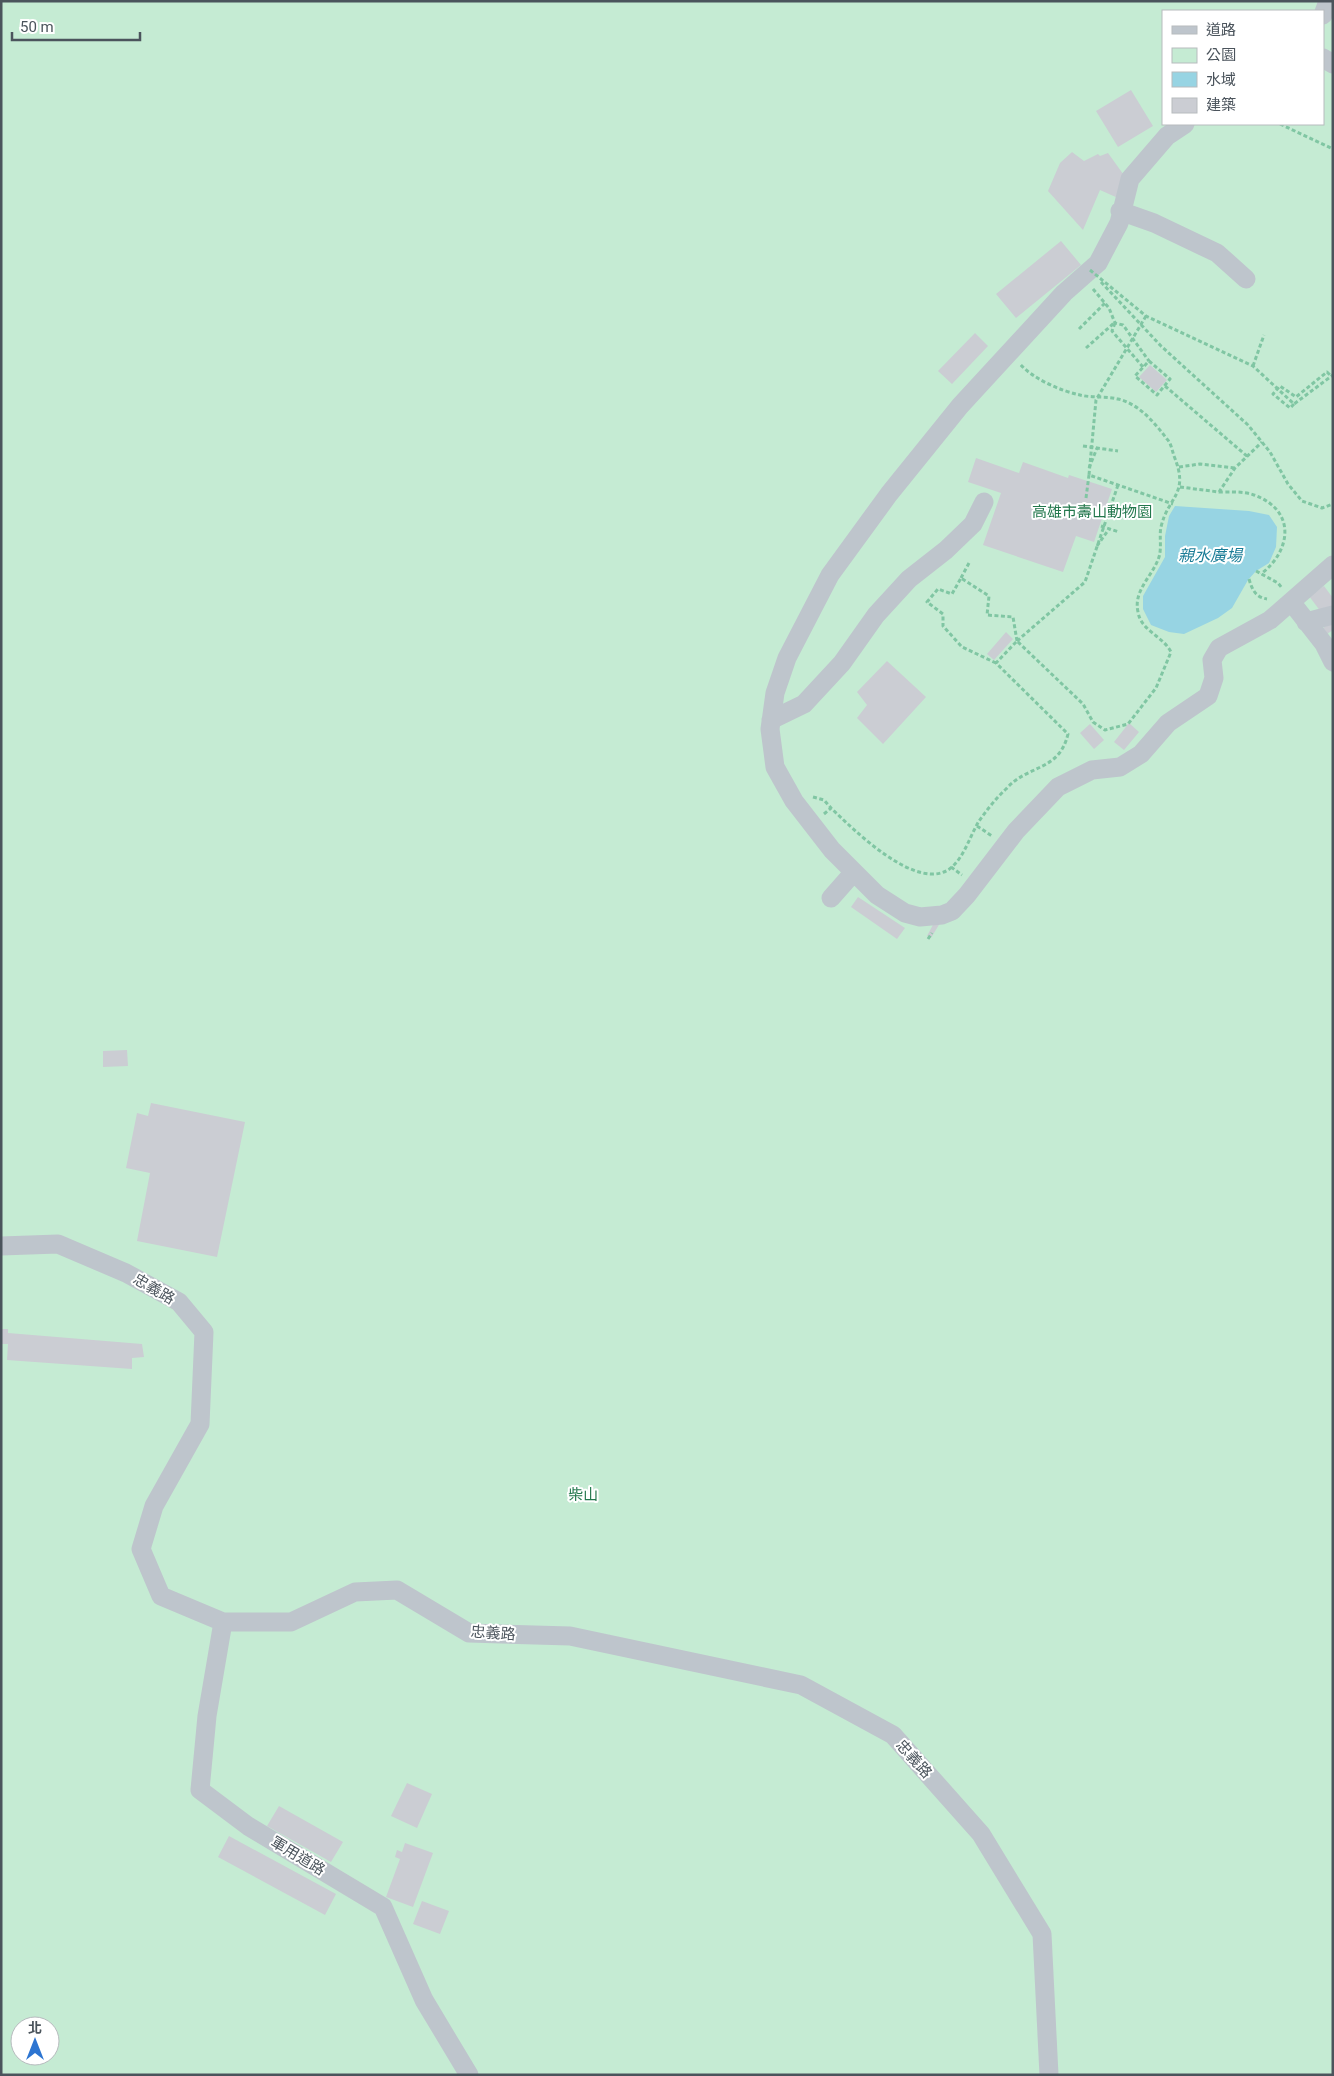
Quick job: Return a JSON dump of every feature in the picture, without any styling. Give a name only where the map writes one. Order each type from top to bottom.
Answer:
[{"type":"lane","points":[[1184,125],[1167,136],[1130,179],[1120,211],[1119,223],[1098,263],[1064,293],[960,406],[889,494],[830,575],[787,658],[775,693],[771,720],[775,767],[794,801],[812,825],[853,873],[877,895],[905,912],[920,917],[934,917],[952,911],[967,895],[1016,831],[1058,787],[1092,770],[1120,767],[1141,754],[1168,723],[1208,696],[1214,678],[1212,660],[1219,648],[1270,620],[1292,603],[1333,565]]},
{"type":"lane","points":[[1120,211],[1154,223],[1217,254],[1246,280]]},
{"type":"lane","points":[[771,720],[804,704],[842,663],[876,616],[909,579],[946,550],[973,524],[984,502]]},
{"type":"lane","points":[[1292,603],[1324,644],[1333,662]]},
{"type":"lane","points":[[1306,622],[1333,615]]},
{"type":"lane","points":[[831,898],[853,873]]},
{"type":"lane","name":"忠義路","points":[[1,1246],[58,1244],[118,1269],[179,1302],[204,1332],[200,1424],[154,1506],[141,1549],[161,1596],[223,1622],[291,1622],[355,1592],[397,1590],[468,1633],[570,1636],[801,1685],[893,1735],[981,1834],[1042,1934],[1049,2075]]},
{"type":"lane","name":"軍用道路","points":[[223,1622],[207,1716],[200,1790],[248,1826],[382,1907],[424,2000],[469,2075]]},
{"type":"path","points":[[1282,125],[1333,149]]},
{"type":"path","points":[[1086,274],[1105,303],[1115,323],[1112,331],[1144,367]]},
{"type":"path","points":[[1086,274],[1146,316],[1253,366],[1294,404]]},
{"type":"path","points":[[1086,274],[1248,425],[1262,442],[1288,484],[1302,501],[1322,508],[1333,504]]},
{"type":"path","points":[[1079,330],[1105,303]]},
{"type":"path","points":[[1086,498],[1096,400],[1146,316]]},
{"type":"path","points":[[1086,348],[1115,323]]},
{"type":"path","points":[[1115,323],[1123,325],[1149,361],[1170,379],[1157,395],[1135,376],[1149,361]]},
{"type":"path","points":[[1253,366],[1264,335]]},
{"type":"path","points":[[961,578],[989,596],[987,615],[1013,617],[1017,641],[1084,704],[1093,722],[1105,730],[1128,724],[1156,688],[1171,652],[1165,642],[1146,628],[1141,621],[1138,612],[1138,601],[1140,591],[1159,556],[1161,527],[1180,487],[1179,467],[1169,441],[1144,412],[1118,399],[1080,395],[1049,383],[1024,368],[1010,352]]},
{"type":"path","points":[[1327,372],[1332,376],[1294,404],[1290,408],[1273,394],[1280,386],[1296,397],[1327,372]]},
{"type":"path","points":[[1165,386],[1248,457]]},
{"type":"path","points":[[1219,492],[1236,468],[1262,442]]},
{"type":"path","points":[[1084,446],[1118,451]]},
{"type":"path","points":[[1089,468],[1097,448]]},
{"type":"path","points":[[1179,467],[1200,464],[1236,468]]},
{"type":"path","points":[[1089,475],[1173,504]]},
{"type":"path","points":[[996,663],[1017,641],[1085,582],[1118,485]]},
{"type":"path","points":[[1180,487],[1253,494],[1269,503],[1282,516],[1285,523],[1283,549],[1275,563],[1262,574]]},
{"type":"path","points":[[1101,526],[1119,532]]},
{"type":"path","points":[[1097,546],[1109,528]]},
{"type":"path","points":[[812,825],[830,808],[874,849],[903,866],[928,873],[941,872],[951,867],[965,848],[980,820],[1007,787],[1021,776],[1053,760],[1065,745],[1068,734],[996,663],[958,643],[943,626],[943,614],[928,602],[938,589],[952,594],[969,563]]},
{"type":"path","points":[[1256,571],[1278,583],[1292,603]]},
{"type":"path","points":[[1249,579],[1252,592],[1261,598],[1292,603]]},
{"type":"green space","name":"柴山","points":[[1,1],[1333,1],[1333,2075],[1,2075]]},
{"type":"water","name":"親水廣場","points":[[1175,506],[1249,511],[1269,515],[1277,527],[1276,547],[1269,563],[1256,571],[1248,580],[1232,608],[1218,618],[1184,634],[1169,632],[1151,625],[1143,609],[1143,596],[1165,557],[1165,536],[1169,516]]},
{"type":"building","points":[[1131,90],[1153,126],[1118,147],[1096,111]]},
{"type":"building","points":[[1072,152],[1084,161],[1098,154],[1100,156],[1108,153],[1126,178],[1118,198],[1100,190],[1083,230],[1048,191],[1060,163]]},
{"type":"building","points":[[1061,241],[1081,265],[1016,318],[996,294]]},
{"type":"building","points":[[975,333],[988,346],[952,384],[938,371]]},
{"type":"building","points":[[1150,365],[1167,380],[1156,392],[1139,377]]},
{"type":"building","points":[[976,458],[1019,473],[1023,462],[1068,478],[1069,475],[1112,489],[1094,542],[1076,536],[1063,572],[983,545],[1001,493],[968,482]]},
{"type":"building","points":[[1324,586],[1333,598],[1333,610],[1324,616],[1309,596]]},
{"type":"building","points":[[1333,620],[1333,630],[1327,634],[1322,629]]},
{"type":"building","points":[[1006,632],[1013,639],[994,660],[987,654]]},
{"type":"building","points":[[887,661],[926,697],[883,744],[857,718],[867,705],[857,692]]},
{"type":"building","points":[[1129,723],[1139,732],[1124,750],[1114,742]]},
{"type":"building","points":[[1090,724],[1104,740],[1094,749],[1080,733]]},
{"type":"building","points":[[858,897],[905,928],[897,939],[851,907]]},
{"type":"building","points":[[935,921],[940,923],[931,938],[927,936]]},
{"type":"building","points":[[127,1050],[128,1066],[103,1067],[103,1051]]},
{"type":"building","points":[[151,1103],[245,1122],[217,1257],[137,1241],[150,1173],[126,1168],[137,1113],[148,1116]]},
{"type":"building","points":[[1,1329],[8,1329],[8,1333],[142,1344],[144,1357],[132,1358],[132,1369],[7,1360],[8,1344],[1,1344]]},
{"type":"building","points":[[407,1783],[432,1794],[417,1828],[391,1816]]},
{"type":"building","points":[[279,1806],[343,1842],[331,1862],[267,1826]]},
{"type":"building","points":[[229,1836],[336,1894],[325,1915],[218,1857]]},
{"type":"building","points":[[405,1843],[433,1853],[413,1907],[386,1897],[400,1859],[395,1857],[397,1850],[402,1852]]},
{"type":"building","points":[[422,1901],[449,1911],[440,1934],[413,1924]]},
{"type":"park label","name":"高雄市壽山動物園","points":[[1092,512]]}]
